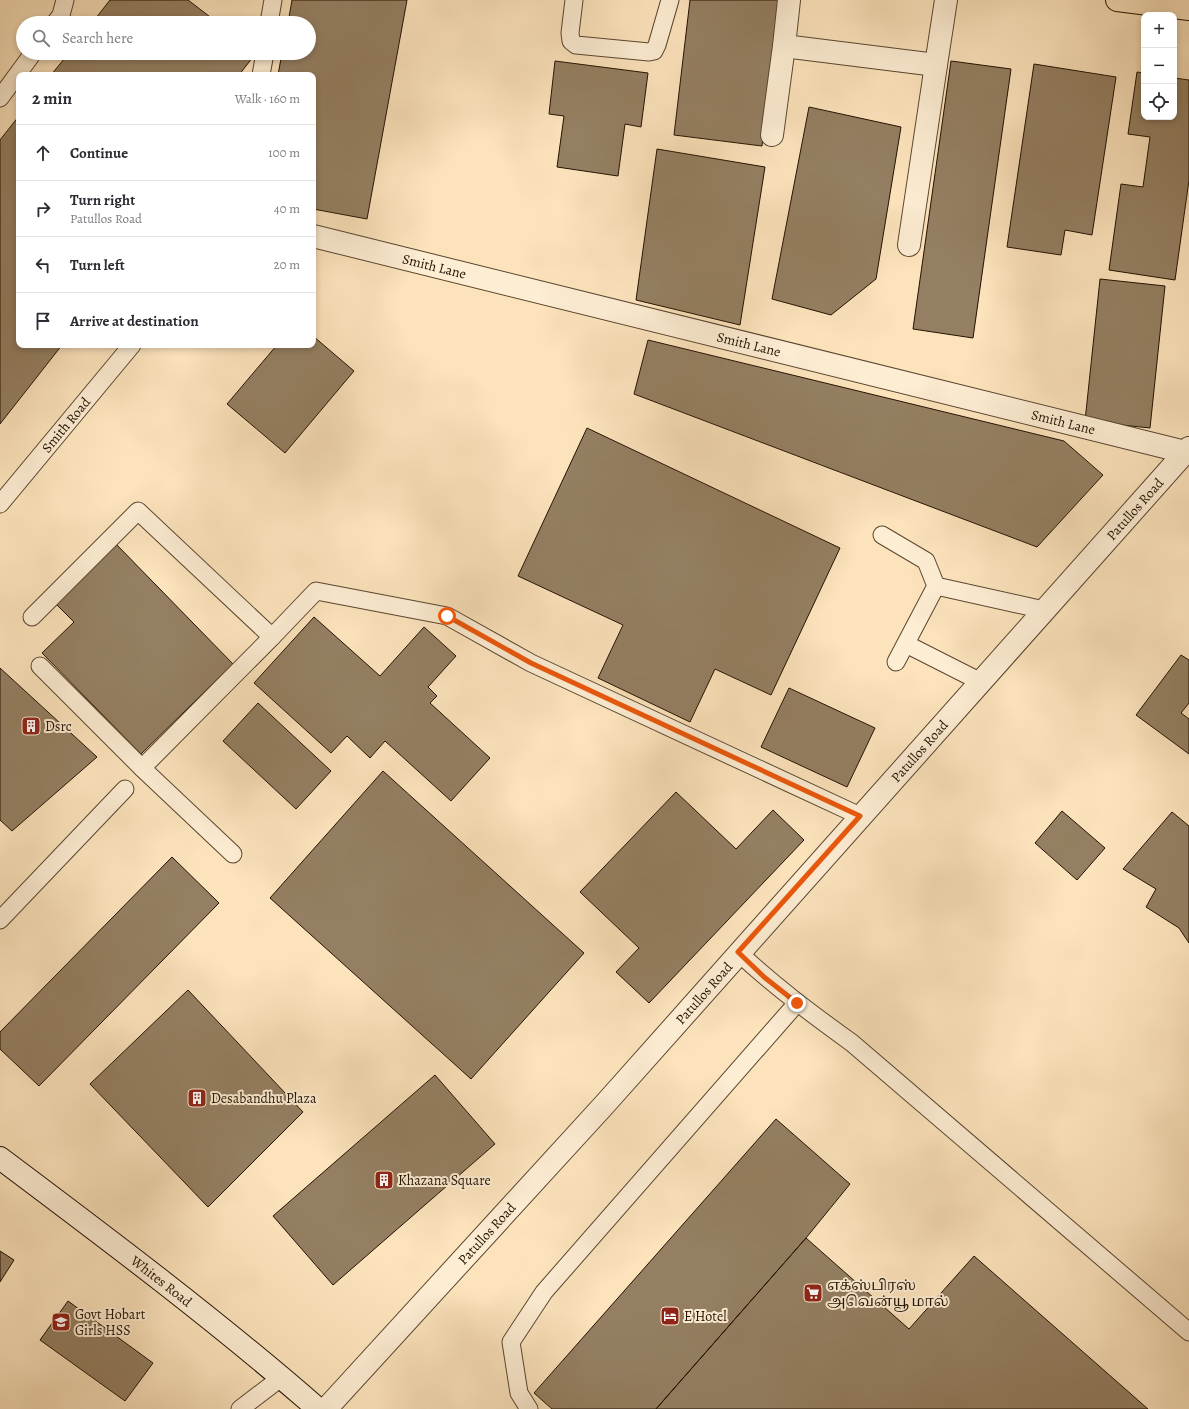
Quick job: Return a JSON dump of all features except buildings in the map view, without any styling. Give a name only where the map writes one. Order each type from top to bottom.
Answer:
[{"type":"main road","points":[[1117,0],[1189,9]]},
{"type":"street","points":[[772,135],[789,0]]},
{"type":"street","points":[[909,245],[946,0]]},
{"type":"street","points":[[784,46],[936,65]]},
{"type":"street","name":"Smith Lane","points":[[316,237],[1187,450]]},
{"type":"street","name":"Patullos Road","points":[[326,1409],[594,1116],[738,952],[1187,450]]},
{"type":"street","name":"Whites Road","points":[[0,1158],[74,1213],[282,1376],[318,1409]]},
{"type":"lane","points":[[61,16],[65,0]]},
{"type":"lane","points":[[270,16],[273,0]]},
{"type":"lane","points":[[574,0],[570,33],[571,41],[576,44],[649,52],[654,50],[657,45],[670,0]]},
{"type":"lane","points":[[19,72],[28,60]]},
{"type":"lane","points":[[261,72],[263,60]]},
{"type":"lane","points":[[0,98],[16,76]]},
{"type":"lane","name":"Smith Road","points":[[0,504],[130,348]]},
{"type":"lane","points":[[32,617],[138,511],[272,637]]},
{"type":"lane","points":[[882,535],[926,561],[936,586],[896,662]]},
{"type":"lane","points":[[936,586],[1044,610]]},
{"type":"lane","points":[[142,768],[316,591],[447,616],[531,663],[860,816]]},
{"type":"lane","points":[[906,644],[981,682]]},
{"type":"lane","points":[[40,666],[142,768],[233,854]]},
{"type":"lane","points":[[0,920],[125,789]]},
{"type":"lane","points":[[738,952],[764,977],[852,1043],[1189,1332]]},
{"type":"lane","points":[[529,1409],[519,1393],[511,1342],[544,1292],[797,1003]]},
{"type":"lane","points":[[240,1409],[282,1376]]},
{"type":"place","name":"Dsrc","points":[[31,726]]},
{"type":"place","name":"Desabandhu Plaza","points":[[197,1098]]},
{"type":"place","name":"Khazana Square","points":[[384,1180]]},
{"type":"place","name":"எக்ஸ்பிரஸ் அவென்யூ மால்","points":[[813,1293]]},
{"type":"place","name":"E Hotel","points":[[670,1316]]},
{"type":"place","name":"Govt Hobart Girls HSS","points":[[61,1322]]},
{"type":"route","points":[[447,616],[531,663],[860,816],[738,952],[764,977],[797,1003]]}]
